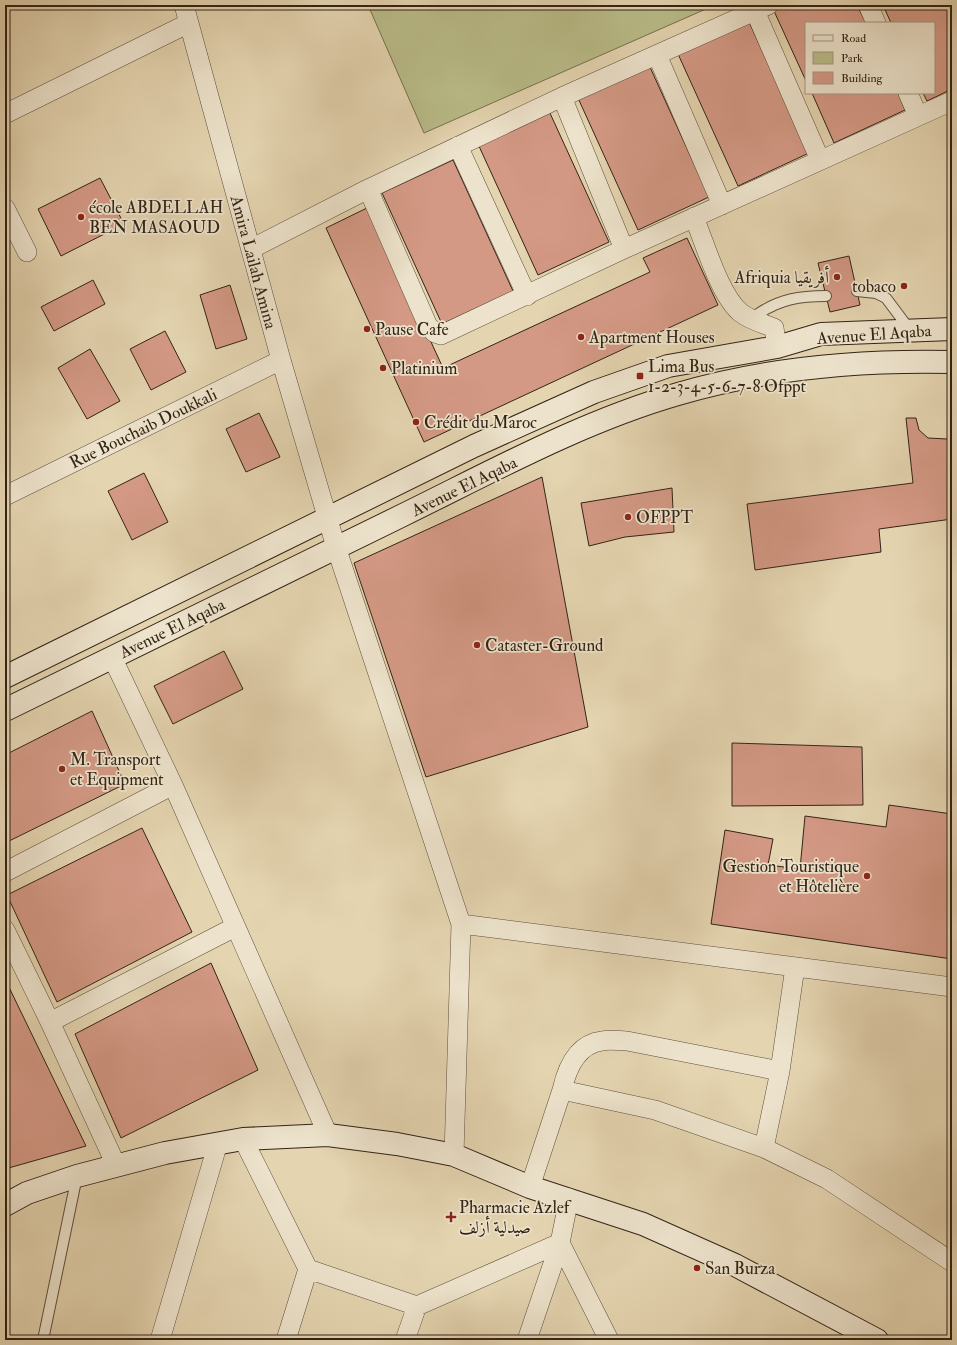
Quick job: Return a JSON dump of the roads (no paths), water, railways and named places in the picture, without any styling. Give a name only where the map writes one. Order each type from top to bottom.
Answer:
[{"type":"main road","name":"Avenue El Aqaba","points":[[5,677],[327,517],[474,446],[594,392],[668,366],[776,338],[822,334],[952,329]]},
{"type":"main road","name":"Avenue El Aqaba","points":[[5,710],[336,547],[607,418],[679,393],[753,376],[828,367],[913,361],[952,362]]},
{"type":"main road","points":[[5,1205],[27,1193],[76,1176],[165,1153],[243,1139],[328,1135],[397,1144],[454,1155],[530,1187],[569,1198],[643,1224],[735,1265],[877,1340]]},
{"type":"street","name":"Amira Lailah Amina","points":[[184,5],[281,360],[336,547],[461,924]]},
{"type":"street","points":[[868,5],[876,22]]},
{"type":"street","points":[[251,249],[368,189],[458,146],[562,97],[762,8],[820,160]]},
{"type":"street","points":[[5,114],[189,23]]},
{"type":"street","points":[[657,55],[722,205]]},
{"type":"street","points":[[908,94],[918,116]]},
{"type":"street","points":[[562,97],[624,249]]},
{"type":"street","points":[[368,189],[428,326],[435,333],[441,335],[527,296],[624,249],[952,101]]},
{"type":"street","points":[[458,146],[527,296]]},
{"type":"street","points":[[5,208],[27,252]]},
{"type":"street","points":[[694,217],[723,288],[731,302],[742,314],[776,338]]},
{"type":"street","name":"Rue Bouchaib Doukkali","points":[[5,496],[281,360]]},
{"type":"street","points":[[112,657],[173,785],[328,1135]]},
{"type":"street","points":[[5,872],[173,785]]},
{"type":"street","points":[[454,1155],[461,924],[952,987]]},
{"type":"street","points":[[50,1022],[235,927]]},
{"type":"street","points":[[5,930],[50,1022],[116,1165]]},
{"type":"street","points":[[764,1148],[780,1071],[795,967]]},
{"type":"street","points":[[530,1187],[562,1090],[568,1067],[577,1055],[586,1047],[602,1041],[627,1041],[780,1071]]},
{"type":"street","points":[[562,1090],[654,1110],[764,1148],[827,1179],[952,1262]]},
{"type":"street","points":[[243,1139],[308,1269],[286,1340]]},
{"type":"street","points":[[160,1340],[218,1143]]},
{"type":"street","points":[[527,1340],[560,1243],[569,1198]]},
{"type":"street","points":[[308,1269],[417,1306],[560,1243]]},
{"type":"street","points":[[560,1243],[609,1340]]},
{"type":"street","points":[[405,1340],[417,1306]]},
{"type":"lane","points":[[857,291],[876,293],[886,298],[910,330]]},
{"type":"lane","points":[[776,338],[758,314],[772,305],[784,300],[804,296],[826,296]]},
{"type":"lane","points":[[43,1340],[76,1176]]},
{"type":"place","name":"école ABDELLAH BEN MASAOUD","points":[[81,217]]},
{"type":"place","name":"Afriquia أفريقيا","points":[[837,277]]},
{"type":"place","name":"tobaco","points":[[904,286]]},
{"type":"place","name":"Pause Cafe","points":[[367,329]]},
{"type":"place","name":"Apartment Houses","points":[[581,337]]},
{"type":"place","name":"Platinium","points":[[383,368]]},
{"type":"place","name":"Lima Bus 1-2-3-4-5-6-7-8 Ofppt","points":[[640,376]]},
{"type":"place","name":"Crédit du Maroc","points":[[416,422]]},
{"type":"place","name":"OFPPT","points":[[628,517]]},
{"type":"place","name":"Cataster-Ground","points":[[477,645]]},
{"type":"place","name":"M. Transport et Equipment","points":[[62,769]]},
{"type":"place","name":"Gestion Touristique et Hôtelière","points":[[867,876]]},
{"type":"place","name":"Pharmacie Azlef صيدلية أزلف","points":[[451,1217]]},
{"type":"place","name":"San Burza","points":[[697,1268]]}]
